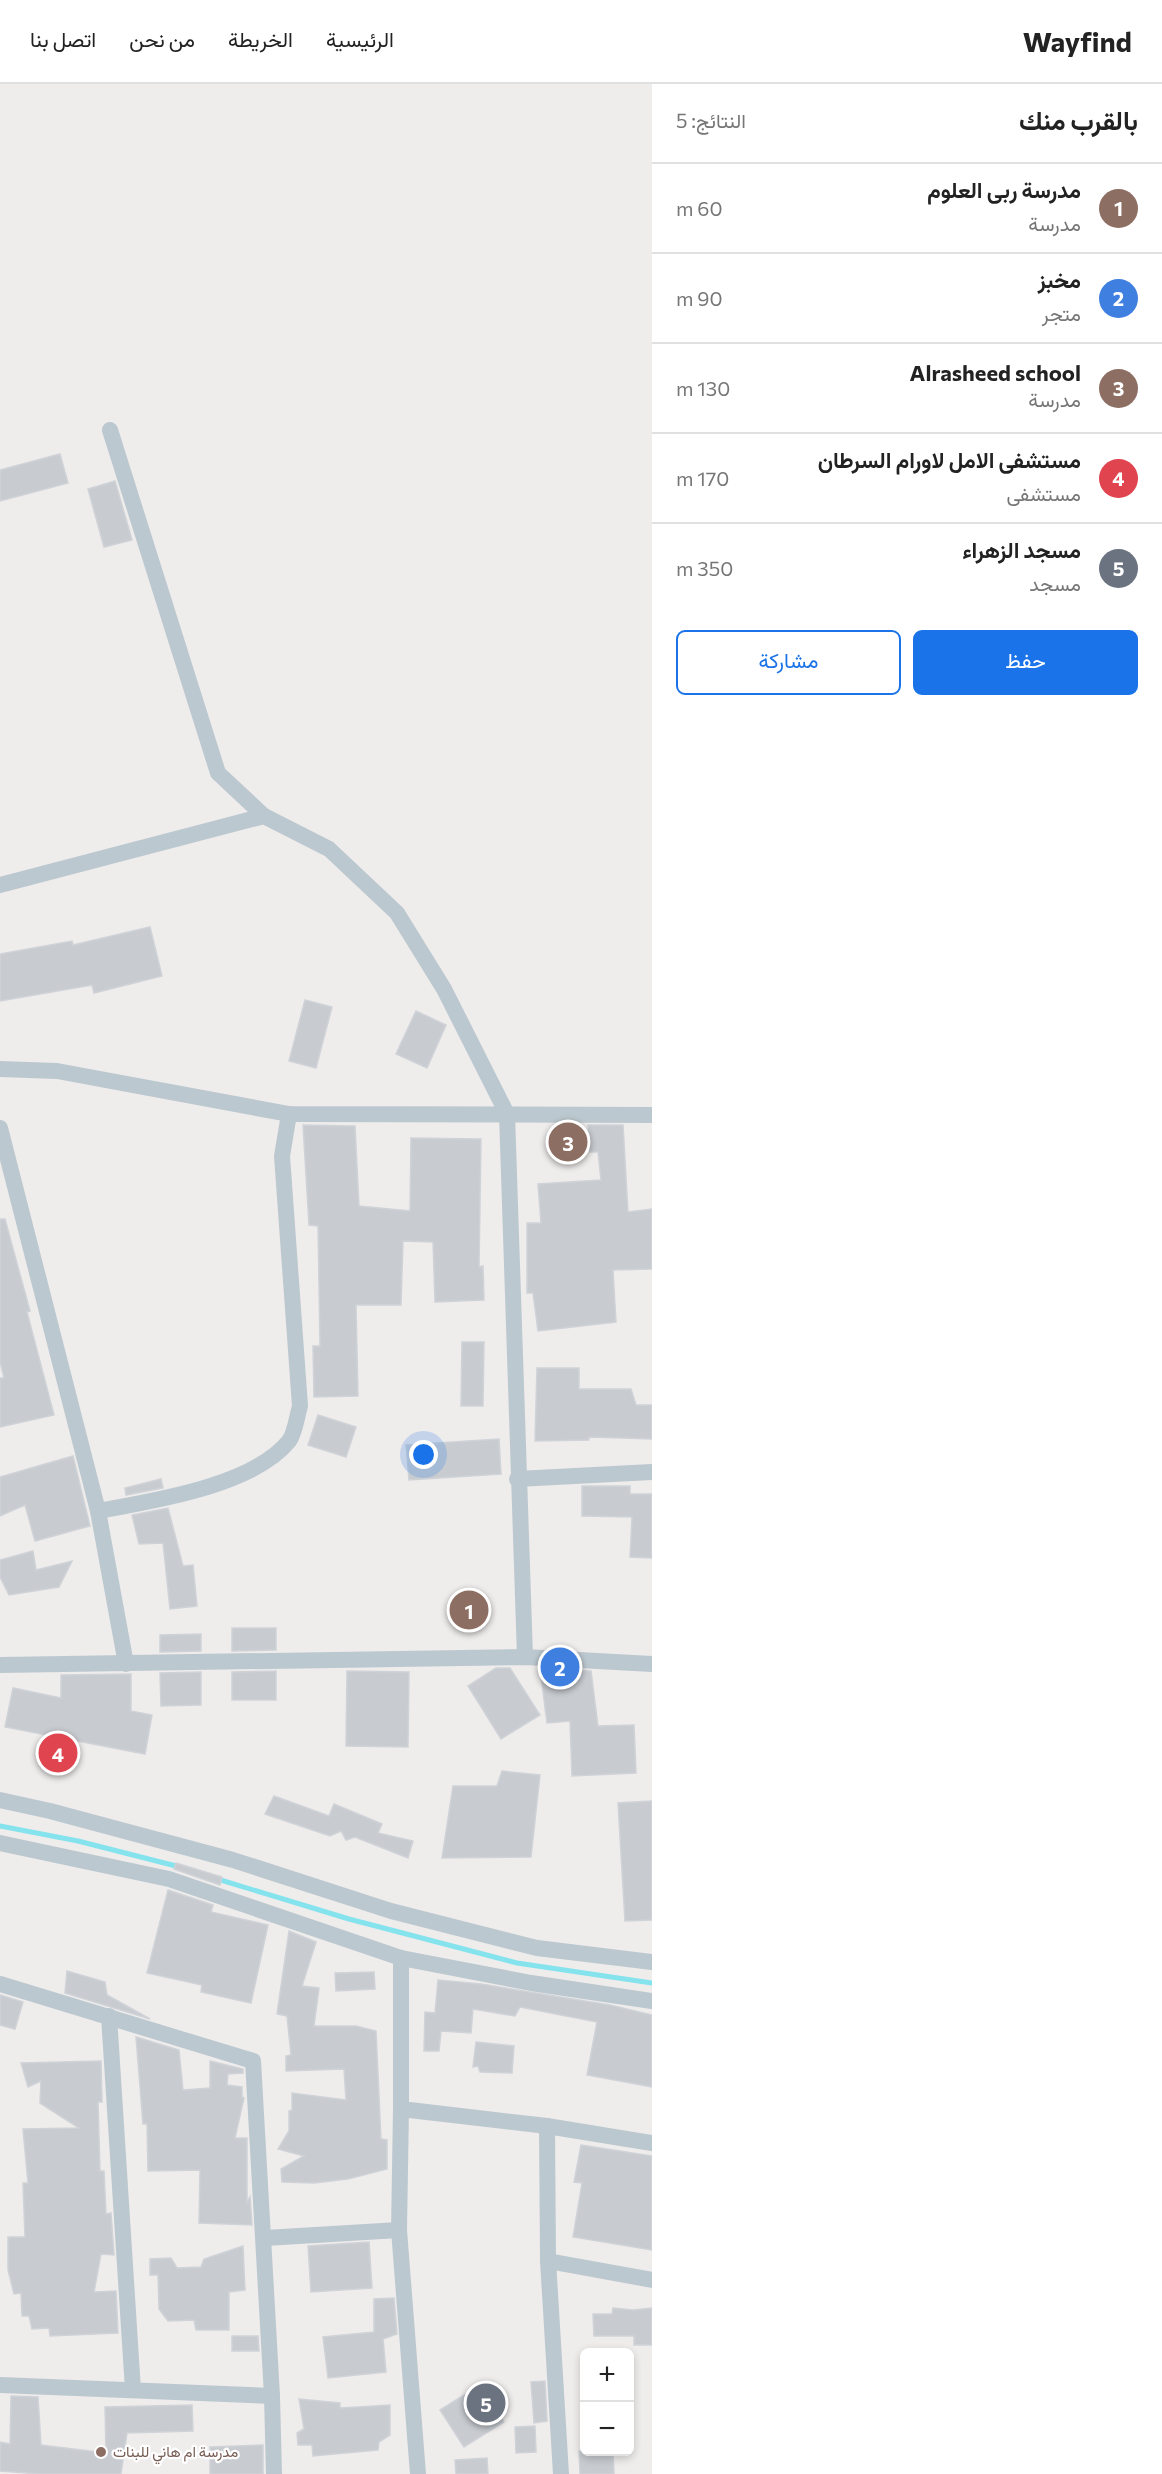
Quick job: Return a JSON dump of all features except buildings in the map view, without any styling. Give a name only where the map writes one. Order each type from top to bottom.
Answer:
[{"type":"street","points":[[110,430],[218,773],[264,816],[329,849],[397,914],[444,989],[507,1114],[517,1479],[525,1657]]},
{"type":"street","points":[[0,885],[264,816]]},
{"type":"street","points":[[0,1069],[57,1071],[289,1114],[652,1116]]},
{"type":"street","points":[[98,1511],[175,1496],[220,1482],[264,1463],[290,1440],[300,1406],[282,1156],[289,1114]]},
{"type":"street","points":[[0,1128],[98,1511],[126,1664]]},
{"type":"street","points":[[517,1479],[652,1472]]},
{"type":"street","points":[[0,1665],[525,1657],[652,1664]]},
{"type":"street","points":[[0,1800],[50,1811],[233,1860],[391,1911],[537,1948],[652,1962]]},
{"type":"street","points":[[0,1843],[169,1879],[401,1958],[531,1983],[652,2001]]},
{"type":"street","points":[[401,1958],[399,2230],[418,2474]]},
{"type":"street","points":[[0,1984],[254,2061],[265,2238],[274,2474]]},
{"type":"street","points":[[109,2016],[133,2390]]},
{"type":"street","points":[[401,2109],[547,2126],[652,2143]]},
{"type":"street","points":[[547,2126],[548,2261],[561,2474]]},
{"type":"street","points":[[265,2238],[399,2230]]},
{"type":"street","points":[[548,2261],[652,2280]]},
{"type":"street","points":[[0,2385],[272,2396]]},
{"type":"waterway","points":[[0,1826],[78,1841],[180,1867]]},
{"type":"waterway","points":[[214,1878],[349,1919],[517,1963],[652,1983]]},
{"type":"place","name":"Alrasheed school","points":[[568,1142]]},
{"type":"place","name":"مدرسة ربى العلوم","points":[[469,1610]]},
{"type":"place","name":"مخبز","points":[[560,1667]]},
{"type":"place","name":"مستشفى الامل لاورام السرطان","points":[[58,1753]]},
{"type":"place","name":"مسجد الزهراء","points":[[486,2403]]},
{"type":"place","name":"مدرسة ام هاني للبنات","points":[[101,2452]]}]
